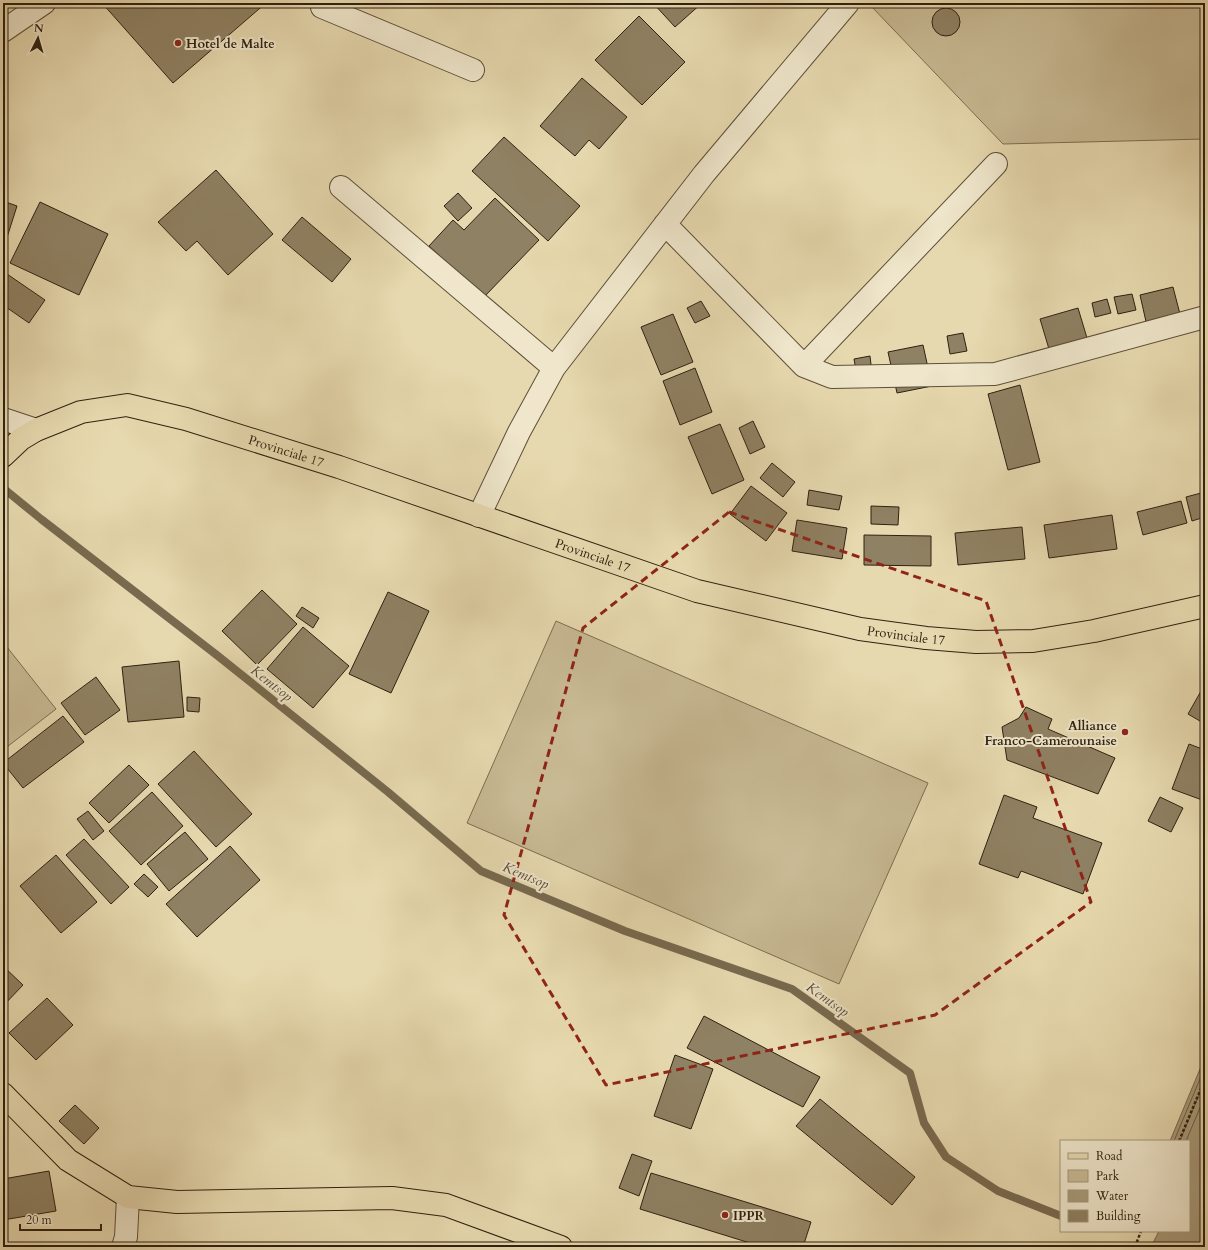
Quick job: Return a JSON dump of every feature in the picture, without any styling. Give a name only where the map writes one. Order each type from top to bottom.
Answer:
[{"type":"main road","name":"Provinciale 17","points":[[3,456],[20,439],[36,430],[81,412],[127,406],[186,419],[339,467],[697,591],[860,629],[926,638],[976,642],[1033,641],[1094,631],[1205,606]]},
{"type":"main road","points":[[3,1094],[68,1160],[128,1197],[177,1202],[392,1198],[413,1200],[446,1205],[561,1247]]},
{"type":"street","points":[[3,31],[44,3]]},
{"type":"street","points":[[321,3],[322,7],[473,70]]},
{"type":"street","points":[[479,516],[519,432],[554,368],[704,174],[848,3]]},
{"type":"street","points":[[804,366],[996,164]]},
{"type":"street","points":[[341,187],[554,368]]},
{"type":"street","points":[[665,224],[804,366],[832,376],[995,374],[1205,317]]},
{"type":"street","points":[[3,419],[36,430]]},
{"type":"street","points":[[124,1247],[128,1197]]},
{"type":"path","points":[[1179,1140],[1205,1079]]},
{"type":"path","points":[[1134,1247],[1141,1232]]},
{"type":"highlighted area","points":[[729,512],[986,601],[1091,902],[935,1015],[606,1085],[504,915],[583,628]]},
{"type":"green space","points":[[873,3],[1205,3],[1205,139],[1003,144],[871,6]]},
{"type":"green space","points":[[556,621],[928,783],[839,984],[467,823]]},
{"type":"green space","points":[[3,642],[56,709],[3,750]]},
{"type":"water","points":[[1205,1057],[1205,1247],[1151,1247],[1158,1232],[1190,1232],[1190,1140],[1170,1140]]},
{"type":"building","name":"Hotel de Malte","points":[[102,3],[209,4],[266,3],[173,83]]},
{"type":"building","points":[[653,3],[702,3],[675,27]]},
{"type":"building","points":[[946,8],[952,9],[956,12],[959,16],[959,28],[956,32],[952,35],[946,36],[940,35],[936,32],[933,28],[932,22],[933,16],[936,12],[940,9]]},
{"type":"building","points":[[639,16],[685,62],[642,105],[595,60]]},
{"type":"building","points":[[582,78],[627,117],[599,149],[589,140],[575,156],[540,126]]},
{"type":"building","points":[[504,137],[580,206],[548,241],[472,171]]},
{"type":"building","points":[[216,170],[273,234],[228,275],[197,241],[186,251],[158,222]]},
{"type":"building","points":[[458,193],[472,208],[458,221],[444,206]]},
{"type":"building","points":[[495,198],[539,240],[484,297],[429,246],[453,220],[464,230]]},
{"type":"building","points":[[3,201],[17,206],[3,250]]},
{"type":"building","points":[[40,202],[108,234],[79,295],[10,263]]},
{"type":"building","points":[[302,217],[351,259],[332,282],[282,240]]},
{"type":"building","points":[[7,274],[45,300],[29,323],[3,305],[3,280]]},
{"type":"building","points":[[1173,287],[1181,318],[1147,326],[1140,295]]},
{"type":"building","points":[[1132,294],[1136,310],[1118,314],[1114,297]]},
{"type":"building","points":[[1107,299],[1111,313],[1095,317],[1092,303]]},
{"type":"building","points":[[701,301],[710,316],[695,323],[687,308]]},
{"type":"building","points":[[1078,308],[1087,338],[1049,349],[1040,319]]},
{"type":"building","points":[[673,314],[693,362],[661,375],[641,327]]},
{"type":"building","points":[[963,333],[967,351],[950,354],[947,336]]},
{"type":"building","points":[[923,345],[932,386],[897,393],[888,352]]},
{"type":"building","points":[[870,356],[872,373],[857,376],[854,359]]},
{"type":"building","points":[[695,368],[712,412],[680,425],[663,381]]},
{"type":"building","points":[[1020,385],[1040,462],[1008,470],[988,394]]},
{"type":"building","points":[[753,421],[765,447],[750,454],[739,428]]},
{"type":"building","points":[[720,424],[744,480],[712,494],[688,437]]},
{"type":"building","points":[[772,463],[795,482],[783,497],[760,478]]},
{"type":"building","points":[[751,486],[787,513],[766,541],[730,514]]},
{"type":"building","points":[[809,490],[842,496],[839,510],[807,505]]},
{"type":"building","points":[[1205,492],[1205,517],[1192,521],[1186,497]]},
{"type":"building","points":[[1181,501],[1187,523],[1143,535],[1137,512]]},
{"type":"building","points":[[871,506],[899,507],[898,525],[871,524]]},
{"type":"building","points":[[1112,515],[1117,549],[1049,558],[1044,525]]},
{"type":"building","points":[[797,520],[847,528],[842,559],[792,551]]},
{"type":"building","points":[[1022,527],[1025,559],[958,565],[955,533]]},
{"type":"building","points":[[864,535],[931,536],[931,566],[864,565]]},
{"type":"building","points":[[262,590],[297,624],[257,665],[222,631]]},
{"type":"building","points":[[388,592],[429,611],[391,693],[349,674]]},
{"type":"building","points":[[302,607],[319,618],[313,628],[296,616]]},
{"type":"building","points":[[303,627],[349,666],[313,708],[267,669]]},
{"type":"building","points":[[179,661],[184,717],[128,722],[122,667]]},
{"type":"building","points":[[96,677],[120,710],[85,735],[61,703]]},
{"type":"building","points":[[1205,684],[1205,724],[1188,714]]},
{"type":"building","points":[[187,697],[200,698],[199,712],[187,711]]},
{"type":"building","points":[[1026,707],[1052,719],[1048,729],[1115,758],[1098,794],[1007,760],[1002,727],[1019,718]]},
{"type":"building","points":[[63,716],[84,742],[23,788],[3,763]]},
{"type":"building","points":[[1189,744],[1205,750],[1205,801],[1172,789]]},
{"type":"building","points":[[194,751],[252,814],[216,847],[158,784]]},
{"type":"building","points":[[129,765],[149,785],[109,823],[89,803]]},
{"type":"building","points":[[152,792],[183,826],[141,865],[109,831]]},
{"type":"building","points":[[1004,795],[1037,807],[1033,818],[1102,843],[1083,894],[1021,871],[1018,878],[979,864]]},
{"type":"building","points":[[1160,797],[1183,808],[1171,832],[1148,821]]},
{"type":"building","points":[[88,811],[104,831],[93,840],[77,819]]},
{"type":"building","points":[[185,832],[208,859],[169,891],[147,864]]},
{"type":"building","points":[[84,839],[129,887],[111,904],[66,855]]},
{"type":"building","points":[[230,846],[260,880],[197,937],[166,904]]},
{"type":"building","points":[[56,855],[97,902],[61,933],[20,886]]},
{"type":"building","points":[[144,874],[158,887],[148,897],[134,884]]},
{"type":"building","points":[[3,966],[23,985],[3,1006]]},
{"type":"building","points":[[47,998],[73,1025],[36,1060],[9,1033]]},
{"type":"building","points":[[704,1016],[820,1077],[803,1107],[687,1048]]},
{"type":"building","points":[[675,1055],[713,1069],[691,1129],[654,1116]]},
{"type":"building","points":[[820,1099],[915,1177],[892,1205],[796,1126]]},
{"type":"building","points":[[75,1105],[99,1128],[84,1144],[59,1121]]},
{"type":"building","points":[[632,1154],[652,1161],[639,1196],[619,1188]]},
{"type":"building","points":[[49,1171],[56,1211],[3,1220],[3,1179]]},
{"type":"building","name":"IPPR","points":[[651,1173],[811,1222],[803,1247],[763,1247],[640,1209]]},
{"type":"waterway","name":"Kemtsop","points":[[3,488],[218,656],[388,792],[481,871],[625,931],[792,989],[910,1073],[924,1123],[946,1157],[998,1191],[1060,1216]]},
{"type":"place","name":"Hotel de Malte","points":[[178,43]]},
{"type":"place","name":"Alliance Franco-Camerounaise","points":[[1125,732]]},
{"type":"place","name":"IPPR","points":[[725,1215]]}]
